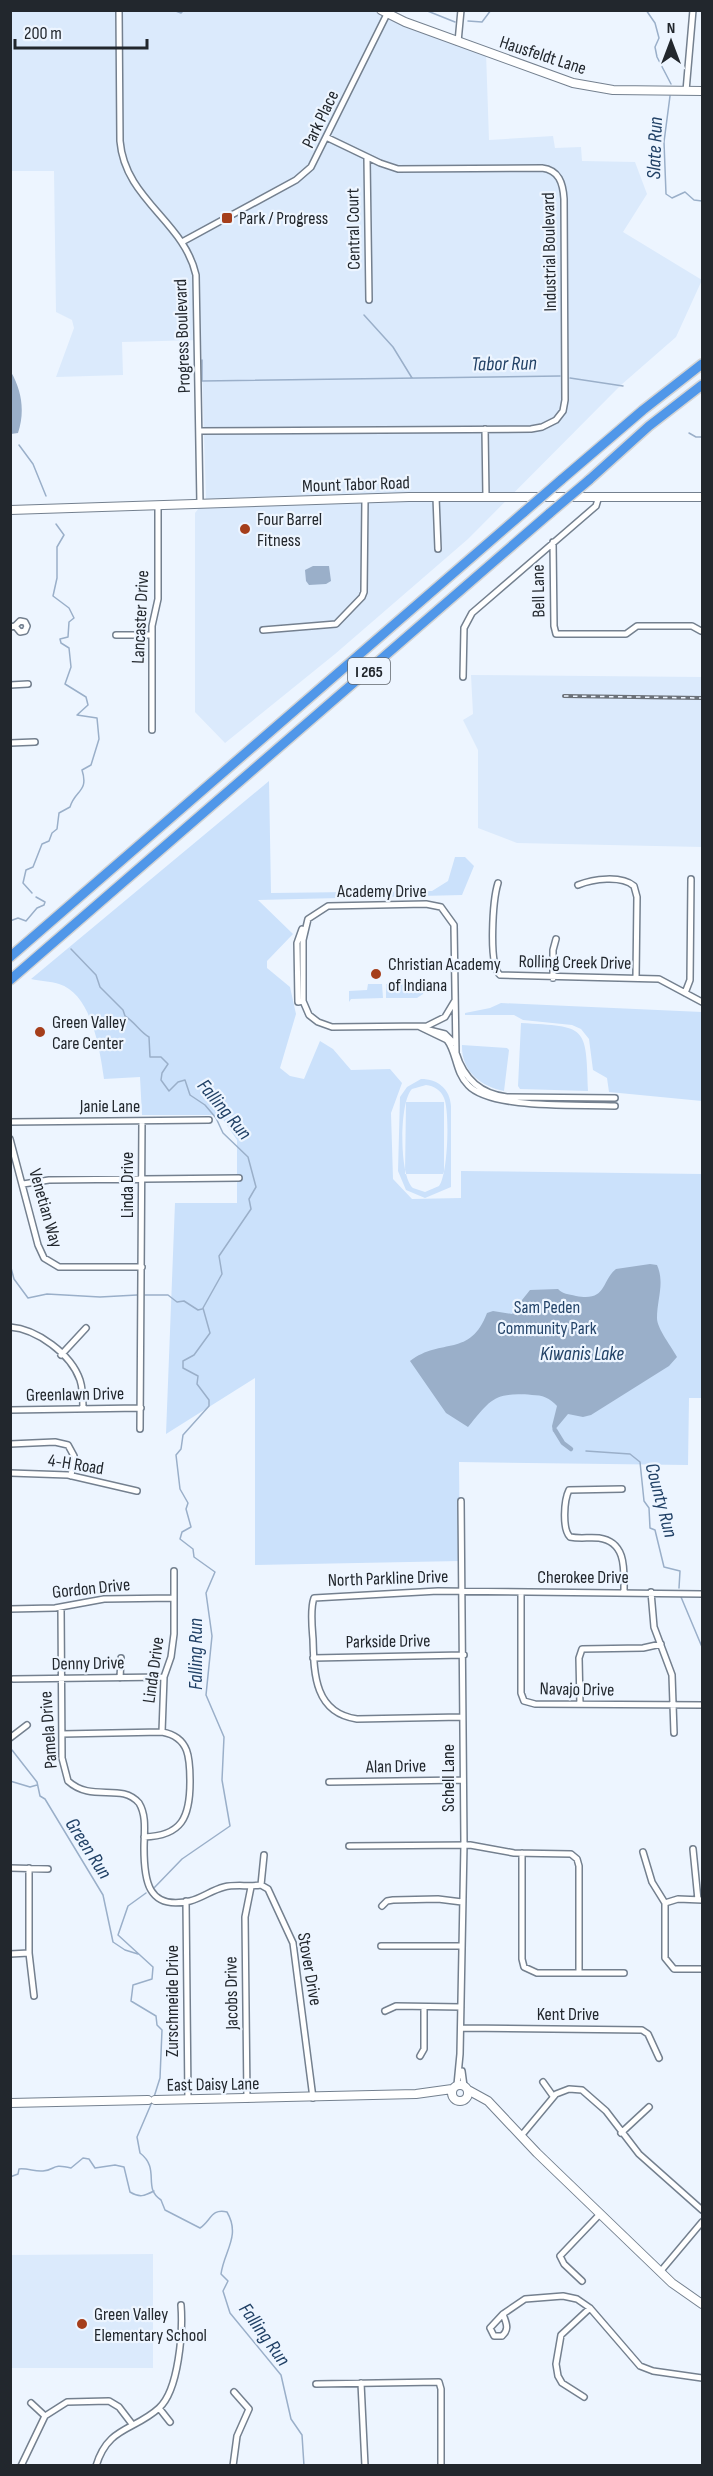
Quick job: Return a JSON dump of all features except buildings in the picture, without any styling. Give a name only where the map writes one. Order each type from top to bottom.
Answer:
[{"type":"highway","name":"I 265","points":[[10,957],[561,480],[699,367]]},
{"type":"highway","name":"I 265","points":[[10,980],[649,426],[699,387]]},
{"type":"street","name":"Progress Boulevard","points":[[119,10],[120,141],[124,162],[132,182],[182,243],[192,262],[197,289],[200,504]]},
{"type":"street","points":[[458,42],[461,10]]},
{"type":"street","points":[[686,91],[693,10]]},
{"type":"street","name":"Park Place","points":[[182,243],[301,176],[315,162],[384,12]]},
{"type":"street","name":"Hausfeldt Lane","points":[[384,12],[458,42],[573,83],[613,90],[702,91]]},
{"type":"street","name":"Industrial Boulevard","points":[[199,431],[542,427],[556,420],[565,406],[562,182],[552,171],[542,168],[412,170],[386,165],[367,158],[328,138]]},
{"type":"street","name":"Central Court","points":[[367,158],[369,300]]},
{"type":"street","points":[[485,429],[486,497]]},
{"type":"street","name":"Bell Lane","points":[[463,677],[464,628],[472,613],[596,506],[599,496]]},
{"type":"street","points":[[436,497],[438,549]]},
{"type":"street","name":"Mount Tabor Road","points":[[10,510],[436,497],[702,497]]},
{"type":"street","points":[[263,630],[336,624],[362,597],[365,499]]},
{"type":"street","name":"Lancaster Drive","points":[[152,730],[152,635],[158,599],[158,506]]},
{"type":"street","name":"Bell Lane","points":[[553,542],[556,634],[626,634],[637,626],[692,626],[701,631]]},
{"type":"street","points":[[116,635],[152,635]]},
{"type":"street","points":[[10,685],[28,684]]},
{"type":"street","points":[[10,743],[34,742]]},
{"type":"street","points":[[685,993],[690,980],[691,879]]},
{"type":"street","points":[[578,885],[591,880],[619,880],[634,886],[637,897],[636,978]]},
{"type":"street","name":"Rolling Creek Drive","points":[[498,883],[494,903],[494,970],[503,977],[662,980],[702,1002]]},
{"type":"street","name":"Academy Drive","points":[[434,1026],[332,1027],[318,1022],[309,1015],[301,1001],[297,943],[304,925],[313,914],[328,906],[426,904],[441,908],[454,925],[455,1044],[464,1073],[472,1082],[490,1094],[507,1097],[615,1098]]},
{"type":"street","points":[[553,978],[552,950],[556,939]]},
{"type":"street","points":[[428,1031],[449,1013],[454,1002]]},
{"type":"street","points":[[416,1026],[447,1040],[461,1077],[476,1092],[488,1099],[507,1102],[615,1106]]},
{"type":"street","points":[[434,1026],[455,1044]]},
{"type":"street","name":"Janie Lane","points":[[10,1122],[209,1120]]},
{"type":"street","name":"Linda Drive","points":[[140,1429],[142,1121]]},
{"type":"street","name":"Venetian Way","points":[[10,1139],[39,1250],[51,1264],[59,1267],[142,1267]]},
{"type":"street","points":[[23,1184],[49,1180],[238,1178]]},
{"type":"street","points":[[10,1327],[33,1332],[61,1355],[79,1377],[83,1409]]},
{"type":"street","points":[[61,1355],[86,1328]]},
{"type":"street","name":"Greenlawn Drive","points":[[10,1410],[141,1408]]},
{"type":"street","points":[[10,1444],[55,1442],[68,1445],[74,1456],[71,1476]]},
{"type":"street","name":"4-H Road","points":[[10,1473],[71,1476],[137,1491]]},
{"type":"street","points":[[622,1489],[569,1490],[565,1527],[570,1537],[600,1538],[617,1546],[623,1558],[624,1592]]},
{"type":"street","name":"Schell Lane","points":[[460,2091],[464,1844],[461,1501]]},
{"type":"street","name":"Linda Drive","points":[[162,1732],[164,1677],[173,1645],[174,1571]]},
{"type":"street","name":"Cherokee Drive","points":[[463,1591],[702,1594]]},
{"type":"street","name":"North Parkline Drive","points":[[313,1658],[315,1598],[463,1591]]},
{"type":"street","name":"Navajo Drive","points":[[521,1592],[522,1697],[531,1703],[702,1705]]},
{"type":"street","points":[[651,1592],[652,1616],[672,1675],[674,1733]]},
{"type":"street","name":"Gordon Drive","points":[[10,1609],[61,1607],[104,1599],[174,1598]]},
{"type":"street","name":"Pamela Drive","points":[[61,1607],[62,1758],[68,1781],[89,1793],[120,1793],[133,1797],[143,1810],[144,1875],[150,1892],[166,1900],[186,1901]]},
{"type":"street","points":[[580,1704],[579,1658],[582,1649],[643,1647],[661,1644]]},
{"type":"street","name":"Parkside Drive","points":[[313,1658],[464,1655]]},
{"type":"street","points":[[120,1678],[121,1658]]},
{"type":"street","points":[[313,1658],[316,1685],[329,1705],[342,1715],[357,1719],[462,1717]]},
{"type":"street","name":"Denny Drive","points":[[13,1679],[164,1677]]},
{"type":"street","points":[[10,1738],[27,1725]]},
{"type":"street","points":[[62,1734],[162,1732],[178,1738],[188,1751],[189,1808],[182,1822],[175,1829],[166,1834],[144,1837]]},
{"type":"street","name":"Alan Drive","points":[[329,1782],[463,1780]]},
{"type":"street","points":[[349,1846],[464,1844],[522,1853],[567,1854],[577,1859],[579,1973]]},
{"type":"street","points":[[665,1903],[678,1899],[700,1900],[693,1849]]},
{"type":"street","points":[[643,1852],[652,1882],[665,1903],[665,1958],[667,1963],[674,1969],[702,1970]]},
{"type":"street","points":[[522,1853],[523,1963],[527,1969],[537,1973],[624,1973]]},
{"type":"street","points":[[186,1901],[224,1887],[261,1885],[264,1855]]},
{"type":"street","points":[[10,1868],[48,1869]]},
{"type":"street","points":[[29,1868],[29,1953],[34,1996]]},
{"type":"street","name":"Stover Drive","points":[[261,1885],[268,1888],[293,1943],[313,2098]]},
{"type":"street","name":"Jacobs Drive","points":[[247,2099],[245,1917],[251,1887]]},
{"type":"street","points":[[382,1906],[393,1900],[438,1899],[462,1902]]},
{"type":"street","name":"Zurschmeide Drive","points":[[186,1901],[188,2100]]},
{"type":"street","points":[[381,1946],[461,1946]]},
{"type":"street","points":[[10,1953],[29,1953]]},
{"type":"street","points":[[385,2011],[396,2006],[461,2007]]},
{"type":"street","points":[[420,2056],[424,2049],[424,2007]]},
{"type":"street","name":"Kent Drive","points":[[461,2028],[642,2030],[648,2034],[659,2058]]},
{"type":"street","points":[[543,2082],[553,2096]]},
{"type":"street","points":[[521,2136],[553,2096],[568,2089],[587,2093],[606,2111],[639,2154],[702,2210]]},
{"type":"street","name":"East Daisy Lane","points":[[10,2103],[313,2098],[460,2091],[494,2109],[678,2289],[702,2304]]},
{"type":"street","points":[[621,2133],[649,2107]]},
{"type":"street","points":[[582,2281],[564,2264],[560,2256],[600,2214]]},
{"type":"street","points":[[660,2272],[702,2222]]},
{"type":"street","points":[[503,2314],[518,2301],[533,2297],[568,2296],[581,2301],[590,2308],[640,2366],[653,2371],[702,2378]]},
{"type":"street","points":[[96,2466],[110,2439],[159,2408],[174,2383],[182,2334],[181,2305]]},
{"type":"street","points":[[585,2397],[562,2383],[556,2364],[561,2335],[590,2308]]},
{"type":"street","points":[[361,2383],[365,2466]]},
{"type":"street","points":[[316,2384],[440,2383],[441,2466]]},
{"type":"street","points":[[233,2466],[237,2436],[249,2409],[234,2392]]},
{"type":"street","points":[[21,2466],[45,2416],[67,2402],[100,2399],[116,2404],[132,2424]]},
{"type":"street","points":[[31,2403],[45,2416]]},
{"type":"street","points":[[159,2408],[170,2422]]},
{"type":"shaded area","points":[[10,11],[381,11],[486,52],[489,140],[553,136],[555,148],[581,147],[582,161],[635,162],[647,194],[623,232],[702,280],[676,337],[621,385],[468,539],[335,654],[225,743],[195,712],[195,513],[206,499],[201,340],[122,342],[123,375],[56,377],[74,328],[72,320],[56,312],[54,171],[11,171]]},
{"type":"shaded area","points":[[471,675],[702,677],[702,847],[517,843],[478,828],[478,750],[463,720],[473,714]]},
{"type":"shaded area","name":"Green Valley Elementary School","points":[[153,2254],[153,2368],[11,2368],[10,2255]]},
{"type":"green space","name":"Sam Peden Community Park","points":[[269,781],[271,893],[432,891],[448,881],[455,857],[465,857],[474,866],[462,895],[258,900],[293,934],[267,961],[267,968],[290,987],[296,1014],[280,1068],[290,1076],[304,1079],[320,1041],[333,1049],[351,1070],[390,1069],[402,1083],[391,1113],[393,1179],[412,1199],[461,1198],[461,1171],[702,1174],[702,1398],[689,1398],[688,1465],[459,1462],[460,1561],[255,1565],[255,1378],[166,1434],[175,1203],[237,1203],[237,1140],[220,1115],[142,1115],[140,1077],[104,1079],[97,1039],[87,1011],[79,999],[59,984],[31,979]]},
{"type":"green space","points":[[368,984],[382,984],[383,998],[351,999],[349,1002],[349,991],[367,990]]},
{"type":"green space","points":[[386,984],[423,984],[423,994],[417,998],[386,998]]},
{"type":"green space","points":[[501,1003],[702,1012],[702,1101],[609,1092],[607,1078],[593,1070],[589,1039],[581,1029],[572,1025],[523,1020],[514,1015],[465,1015],[465,1013],[490,1008]]},
{"type":"green space","points":[[521,1023],[559,1026],[571,1029],[578,1034],[586,1053],[588,1091],[520,1089],[518,1086]]},
{"type":"green space","points":[[462,1045],[509,1050],[504,1091],[480,1082],[474,1076],[465,1063]]},
{"type":"green space","points":[[421,1079],[438,1083],[446,1090],[451,1106],[451,1187],[425,1198],[406,1190],[398,1171],[400,1097],[407,1087]],"holes":[[[426,1085],[434,1087],[443,1095],[447,1116],[447,1143],[442,1180],[439,1186],[425,1192],[413,1188],[408,1181],[402,1139],[408,1096],[412,1089]]]},
{"type":"green space","points":[[406,1102],[444,1102],[444,1174],[405,1174]]},
{"type":"water","points":[[11,372],[18,387],[22,409],[18,433],[11,434]]},
{"type":"water","points":[[313,566],[329,566],[331,581],[326,584],[309,585],[306,581],[305,570]]},
{"type":"water","name":"Kiwanis Lake","points":[[657,1265],[660,1278],[658,1322],[677,1357],[669,1366],[591,1415],[583,1417],[568,1414],[553,1432],[552,1426],[557,1406],[542,1396],[519,1394],[494,1399],[468,1427],[446,1413],[410,1361],[433,1350],[464,1342],[480,1327],[487,1313],[493,1311],[512,1314],[530,1290],[558,1289],[576,1296],[593,1296],[602,1289],[616,1269]]},
{"type":"waterway","points":[[173,10],[181,13],[184,10]]},
{"type":"waterway","points":[[425,10],[455,22]]},
{"type":"waterway","points":[[468,21],[482,22],[491,10]]},
{"type":"waterway","name":"Slate Run","points":[[646,10],[655,23],[659,38],[655,47],[657,57],[671,84]]},
{"type":"waterway","name":"Slate Run","points":[[670,96],[664,142],[666,194],[672,198],[685,192],[694,200],[702,201]]},
{"type":"waterway","points":[[364,315],[393,347],[412,378]]},
{"type":"waterway","points":[[202,360],[202,381],[560,376]]},
{"type":"waterway","name":"Tabor Run","points":[[570,378],[623,386]]},
{"type":"waterway","name":"Tabor Run","points":[[689,433],[702,437]]},
{"type":"waterway","name":"Falling Run","points":[[19,445],[33,464],[46,496]]},
{"type":"waterway","name":"Falling Run","points":[[32,893],[23,883],[26,870],[33,867],[42,844],[49,841],[52,833],[57,829],[59,813],[70,807],[83,787],[82,770],[91,765],[99,739],[97,718],[77,715],[88,705],[86,697],[65,684],[71,667],[69,648],[61,643],[60,639],[68,637],[69,622],[74,618],[69,608],[53,596],[57,578],[57,547],[64,535],[56,524]]},
{"type":"waterway","name":"Falling Run","points":[[10,921],[18,918],[26,921],[37,908],[44,905],[45,902],[36,897]]},
{"type":"waterway","name":"Falling Run","points":[[71,949],[96,975],[100,987],[123,1010],[125,1016],[149,1037],[150,1057],[161,1057],[168,1064],[162,1073],[161,1080],[169,1091],[178,1082],[185,1080],[190,1095],[205,1105],[216,1118],[223,1133],[248,1157],[256,1187],[249,1199],[251,1209],[219,1256],[222,1274],[203,1308],[210,1333],[194,1355],[183,1361],[183,1368],[198,1376],[197,1384],[209,1400],[209,1406],[183,1435],[181,1449],[176,1455],[180,1489],[188,1503],[186,1509],[191,1527],[182,1532],[180,1539],[193,1549],[194,1557],[215,1572],[206,1593],[212,1636],[206,1695],[224,1737],[222,1780],[230,1826],[182,1859],[153,1889]]},
{"type":"waterway","points":[[10,1264],[14,1279],[28,1298],[47,1294],[100,1297],[137,1295]]},
{"type":"waterway","points":[[145,1295],[168,1295],[177,1302],[184,1301],[198,1310],[202,1309]]},
{"type":"waterway","name":"County Run","points":[[555,1430],[563,1443],[571,1449]]},
{"type":"waterway","name":"County Run","points":[[586,1451],[630,1454],[640,1462],[644,1501],[649,1508],[650,1528],[655,1530],[664,1567],[680,1571],[679,1588]]},
{"type":"waterway","name":"County Run","points":[[681,1597],[702,1647]]},
{"type":"waterway","name":"Green Run","points":[[12,1750],[37,1782],[40,1796],[45,1799],[103,1895],[113,1942],[125,1950],[138,1954]]},
{"type":"waterway","points":[[10,1781],[30,1787],[37,1785]]},
{"type":"waterway","name":"Falling Run","points":[[146,1893],[128,1906],[118,1935],[153,1967],[152,1979],[133,1985],[131,2001],[156,2016],[157,2025],[162,2030],[160,2078],[154,2097]]},
{"type":"waterway","name":"Falling Run","points":[[152,2102],[137,2137],[140,2153],[149,2165],[153,2190],[165,2210],[200,2228],[214,2213],[227,2212],[231,2221],[232,2236],[221,2274],[228,2281],[223,2291],[230,2313],[281,2375],[291,2419],[302,2435],[304,2466]]},
{"type":"waterway","points":[[10,2177],[18,2174],[19,2169],[40,2171],[57,2166],[71,2168],[83,2158],[89,2159],[95,2168],[115,2165],[124,2167],[130,2192],[133,2194],[142,2196],[154,2191]]},
{"type":"railway","points":[[564,696],[702,698]]},
{"type":"place","name":"Park / Progress","points":[[227,218]]},
{"type":"place","name":"Four Barrel Fitness","points":[[245,529]]},
{"type":"place","name":"Christian Academy of Indiana","points":[[376,974]]},
{"type":"place","name":"Green Valley Care Center","points":[[40,1032]]},
{"type":"place","name":"Green Valley Elementary School","points":[[82,2324]]}]
